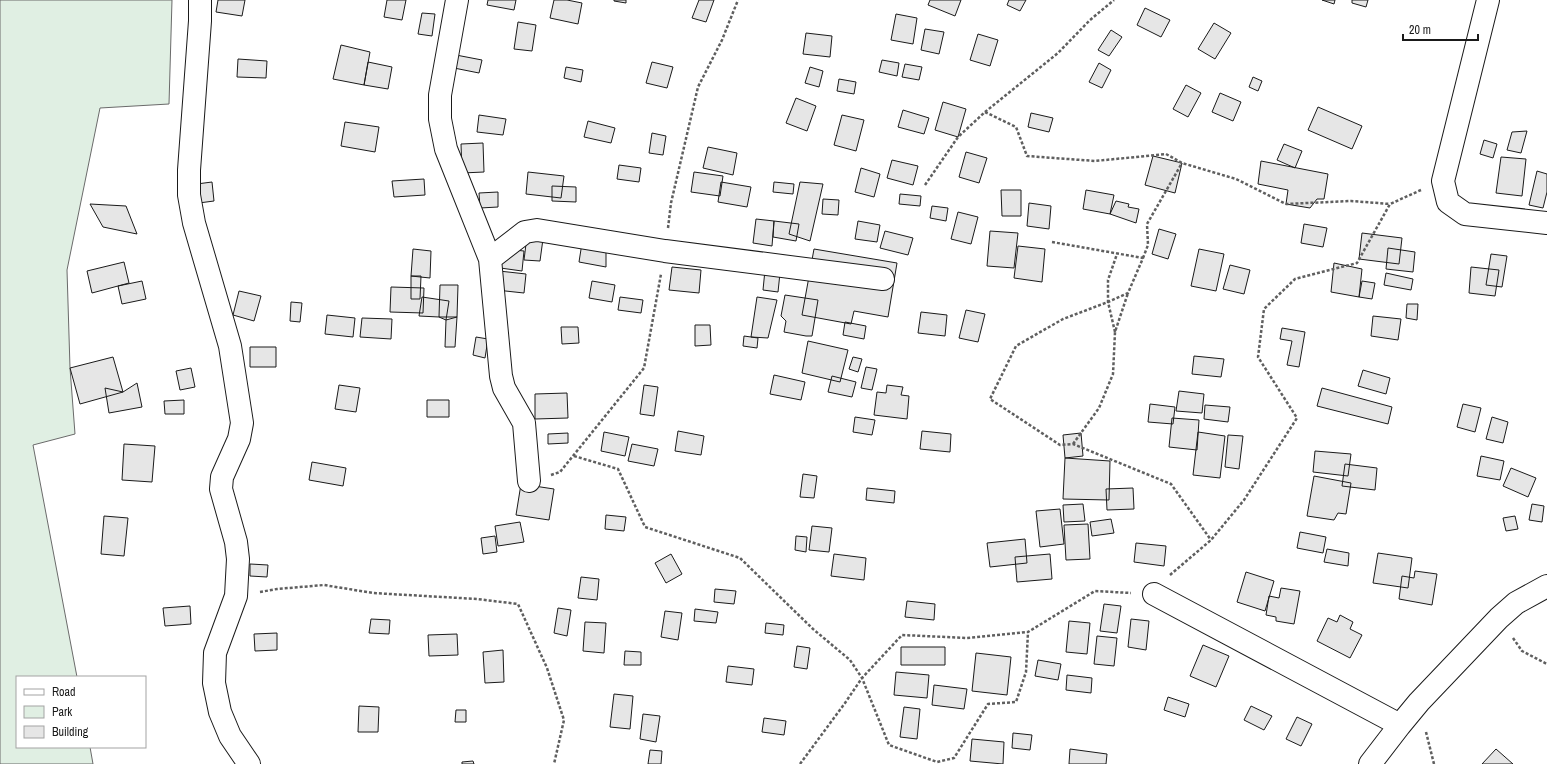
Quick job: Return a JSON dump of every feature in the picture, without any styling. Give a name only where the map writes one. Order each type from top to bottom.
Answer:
[{"type":"street","points":[[200,0],[200,20],[189,170],[189,195],[194,223],[230,346],[242,423],[239,439],[222,477],[221,489],[236,542],[238,559],[236,596],[215,653],[214,683],[220,712],[230,736],[249,764]]},
{"type":"street","points":[[457,0],[440,95],[440,118],[446,148],[490,259],[501,376],[504,388],[524,423],[529,481]]},
{"type":"street","points":[[1488,0],[1443,181],[1448,202],[1465,214],[1547,223]]},
{"type":"street","points":[[490,259],[525,232],[537,230],[665,251],[883,279]]},
{"type":"street","points":[[1370,764],[1400,725],[1499,618],[1516,603],[1547,586]]},
{"type":"street","points":[[1154,594],[1400,725]]},
{"type":"path","points":[[529,481],[560,472],[644,368],[658,298],[671,203],[698,87],[722,40],[738,0]]},
{"type":"path","points":[[925,185],[958,137],[985,112],[1058,53],[1090,20],[1114,0]]},
{"type":"path","points":[[985,112],[1016,127],[1027,156],[1095,161],[1166,154],[1182,163],[1236,179],[1286,204],[1351,202],[1390,204],[1443,181]]},
{"type":"path","points":[[1073,444],[1100,408],[1113,374],[1115,332],[1128,293],[1148,245],[1147,224],[1182,163]]},
{"type":"path","points":[[800,764],[862,678],[902,635],[967,638],[1028,632],[1095,591],[1154,594],[1156,586],[1211,540],[1244,500],[1297,418],[1258,357],[1264,309],[1295,279],[1357,263],[1390,204]]},
{"type":"path","points":[[1052,242],[1143,258]]},
{"type":"path","points":[[1115,332],[1108,302],[1108,280],[1116,254]]},
{"type":"path","points":[[1128,293],[1063,319],[1016,346],[990,399],[1060,445],[1073,444],[1171,484],[1211,540]]},
{"type":"path","points":[[574,456],[618,469],[645,527],[740,558],[813,629],[850,660],[862,678],[889,745],[937,762],[954,758],[988,704],[1016,702],[1026,672],[1028,632]]},
{"type":"path","points":[[236,596],[277,589],[324,585],[373,593],[477,599],[518,604],[547,668],[564,720],[554,764]]},
{"type":"path","points":[[1499,618],[1522,651],[1547,664]]},
{"type":"green space","points":[[0,0],[172,0],[169,104],[100,108],[67,270],[70,368],[75,434],[33,445],[77,676],[16,676],[16,748],[90,748],[93,764],[0,764]]},
{"type":"building","points":[[218,0],[245,0],[242,16],[216,12]]},
{"type":"building","points":[[387,0],[406,0],[402,20],[384,17]]},
{"type":"building","points":[[488,0],[516,0],[514,10],[487,5]]},
{"type":"building","points":[[554,0],[567,0],[582,3],[578,24],[550,18]]},
{"type":"building","points":[[626,0],[626,3],[614,1]]},
{"type":"building","points":[[699,0],[714,0],[706,22],[692,18]]},
{"type":"building","points":[[930,0],[961,0],[955,16],[928,5]]},
{"type":"building","points":[[1009,0],[1026,0],[1020,11],[1007,5]]},
{"type":"building","points":[[1322,0],[1335,0],[1334,4]]},
{"type":"building","points":[[1352,0],[1368,0],[1366,7],[1352,3]]},
{"type":"building","points":[[1145,8],[1170,20],[1161,37],[1137,25]]},
{"type":"building","points":[[422,13],[435,14],[432,36],[418,34]]},
{"type":"building","points":[[896,14],[917,18],[913,44],[891,40]]},
{"type":"building","points":[[518,22],[536,25],[532,51],[514,49]]},
{"type":"building","points":[[1214,23],[1231,33],[1215,59],[1198,49]]},
{"type":"building","points":[[925,29],[944,32],[939,54],[921,50]]},
{"type":"building","points":[[1111,30],[1122,37],[1109,56],[1098,50]]},
{"type":"building","points":[[806,33],[832,36],[830,57],[803,54]]},
{"type":"building","points":[[978,34],[998,40],[990,66],[970,60]]},
{"type":"building","points":[[341,45],[370,52],[364,85],[333,79]]},
{"type":"building","points":[[456,55],[482,60],[479,73],[454,68]]},
{"type":"building","points":[[238,59],[267,61],[266,78],[237,77]]},
{"type":"building","points":[[882,60],[899,63],[897,76],[879,72]]},
{"type":"building","points":[[368,62],[392,67],[388,89],[364,85]]},
{"type":"building","points":[[652,62],[673,67],[667,88],[646,83]]},
{"type":"building","points":[[1099,63],[1111,70],[1102,88],[1089,82]]},
{"type":"building","points":[[905,64],[922,67],[919,80],[902,77]]},
{"type":"building","points":[[566,67],[583,70],[581,82],[564,78]]},
{"type":"building","points":[[810,67],[823,71],[819,87],[805,83]]},
{"type":"building","points":[[1253,77],[1262,81],[1258,91],[1249,87]]},
{"type":"building","points":[[839,79],[856,82],[854,94],[837,91]]},
{"type":"building","points":[[1186,85],[1201,93],[1188,117],[1173,109]]},
{"type":"building","points":[[1220,93],[1241,102],[1233,121],[1212,112]]},
{"type":"building","points":[[796,98],[816,106],[807,131],[786,123]]},
{"type":"building","points":[[943,102],[966,109],[958,137],[935,130]]},
{"type":"building","points":[[1318,107],[1362,126],[1352,149],[1308,130]]},
{"type":"building","points":[[903,110],[929,118],[924,134],[898,127]]},
{"type":"building","points":[[1031,113],[1053,118],[1049,132],[1028,127]]},
{"type":"building","points":[[479,115],[506,119],[503,135],[477,132]]},
{"type":"building","points":[[842,115],[864,120],[856,151],[834,145]]},
{"type":"building","points":[[588,121],[615,128],[611,143],[584,137]]},
{"type":"building","points":[[345,122],[379,127],[375,152],[341,146]]},
{"type":"building","points":[[1527,131],[1521,153],[1507,150],[1512,132]]},
{"type":"building","points":[[652,133],[666,136],[663,155],[649,153]]},
{"type":"building","points":[[1484,140],[1497,144],[1493,158],[1480,154]]},
{"type":"building","points":[[483,143],[484,172],[462,173],[461,144]]},
{"type":"building","points":[[1284,144],[1302,151],[1295,168],[1277,160]]},
{"type":"building","points":[[708,147],[737,153],[733,175],[703,168]]},
{"type":"building","points":[[966,152],[987,158],[979,183],[959,177]]},
{"type":"building","points":[[1153,156],[1182,163],[1175,193],[1145,185]]},
{"type":"building","points":[[1501,157],[1526,159],[1522,196],[1496,193]]},
{"type":"building","points":[[892,160],[918,166],[913,185],[887,178]]},
{"type":"building","points":[[1261,161],[1328,174],[1324,199],[1317,199],[1310,208],[1286,204],[1288,190],[1258,184]]},
{"type":"building","points":[[619,165],[641,168],[639,182],[617,179]]},
{"type":"building","points":[[861,168],[880,174],[874,197],[855,192]]},
{"type":"building","points":[[1537,171],[1547,174],[1547,192],[1543,208],[1529,205]]},
{"type":"building","points":[[528,172],[564,176],[561,198],[526,194]]},
{"type":"building","points":[[694,172],[723,176],[720,196],[691,192]]},
{"type":"building","points":[[424,179],[425,195],[394,197],[392,181]]},
{"type":"building","points":[[212,182],[214,201],[191,204],[189,185]]},
{"type":"building","points":[[721,182],[751,187],[747,207],[718,202]]},
{"type":"building","points":[[774,182],[794,184],[793,194],[773,192]]},
{"type":"building","points":[[800,182],[823,184],[810,241],[789,234]]},
{"type":"building","points":[[552,186],[576,187],[576,202],[552,201]]},
{"type":"building","points":[[1001,190],[1021,190],[1021,216],[1002,216]]},
{"type":"building","points":[[1086,190],[1114,195],[1110,214],[1083,209]]},
{"type":"building","points":[[498,192],[498,207],[480,208],[479,193]]},
{"type":"building","points":[[900,194],[921,196],[920,206],[899,204]]},
{"type":"building","points":[[823,199],[839,200],[838,215],[822,214]]},
{"type":"building","points":[[1116,201],[1129,204],[1128,207],[1139,209],[1136,223],[1110,214]]},
{"type":"building","points":[[1029,203],[1051,206],[1049,229],[1027,226]]},
{"type":"building","points":[[90,204],[126,206],[137,234],[103,227]]},
{"type":"building","points":[[932,206],[948,208],[946,221],[930,218]]},
{"type":"building","points":[[958,212],[978,217],[971,244],[951,239]]},
{"type":"building","points":[[756,219],[774,221],[772,246],[753,243]]},
{"type":"building","points":[[774,221],[799,224],[796,241],[773,237]]},
{"type":"building","points":[[858,221],[880,225],[877,242],[855,239]]},
{"type":"building","points":[[1304,224],[1327,228],[1323,247],[1301,243]]},
{"type":"building","points":[[1159,229],[1176,234],[1168,259],[1152,254]]},
{"type":"building","points":[[885,231],[913,238],[908,255],[880,248]]},
{"type":"building","points":[[990,231],[1018,233],[1014,268],[987,266]]},
{"type":"building","points":[[1362,233],[1402,238],[1399,264],[1359,259]]},
{"type":"building","points":[[527,236],[543,239],[540,261],[524,260]]},
{"type":"building","points":[[582,243],[606,247],[606,267],[579,262]]},
{"type":"building","points":[[1018,246],[1045,249],[1042,282],[1014,278]]},
{"type":"building","points":[[496,248],[524,251],[522,271],[493,267]]},
{"type":"building","points":[[1388,248],[1415,252],[1413,272],[1386,269]]},
{"type":"building","points":[[413,249],[431,251],[430,278],[411,276]]},
{"type":"building","points":[[814,249],[897,263],[888,317],[854,311],[851,324],[802,315]]},
{"type":"building","points":[[1199,249],[1224,254],[1216,291],[1191,286]]},
{"type":"building","points":[[1491,254],[1507,256],[1502,287],[1486,285]]},
{"type":"building","points":[[124,262],[129,283],[92,293],[87,271]]},
{"type":"building","points":[[1334,263],[1362,269],[1359,297],[1331,292]]},
{"type":"building","points":[[1230,265],[1250,270],[1244,294],[1223,289]]},
{"type":"building","points":[[672,267],[701,270],[699,293],[669,290]]},
{"type":"building","points":[[1471,267],[1499,270],[1495,296],[1469,293]]},
{"type":"building","points":[[765,270],[780,273],[778,292],[763,290]]},
{"type":"building","points":[[499,271],[526,274],[524,293],[496,290]]},
{"type":"building","points":[[1386,273],[1413,279],[1411,290],[1384,285]]},
{"type":"building","points":[[411,276],[421,276],[420,299],[411,299]]},
{"type":"building","points":[[142,281],[146,299],[122,304],[118,286]]},
{"type":"building","points":[[592,281],[615,285],[612,302],[589,298]]},
{"type":"building","points":[[1362,281],[1375,283],[1372,299],[1359,297]]},
{"type":"building","points":[[440,285],[458,285],[457,317],[439,317]]},
{"type":"building","points":[[391,287],[424,288],[423,313],[390,312]]},
{"type":"building","points":[[239,291],[261,296],[254,321],[233,315]]},
{"type":"building","points":[[785,295],[818,300],[812,336],[784,332],[786,321],[781,316]]},
{"type":"building","points":[[422,297],[449,301],[446,320],[439,317],[419,316]]},
{"type":"building","points":[[620,297],[643,300],[641,313],[618,310]]},
{"type":"building","points":[[757,297],[777,300],[768,338],[751,337]]},
{"type":"building","points":[[291,302],[302,303],[300,322],[290,321]]},
{"type":"building","points":[[1407,304],[1418,304],[1417,320],[1406,318]]},
{"type":"building","points":[[966,310],[985,314],[978,342],[959,338]]},
{"type":"building","points":[[921,312],[947,315],[945,336],[918,333]]},
{"type":"building","points":[[327,315],[355,318],[353,337],[325,334]]},
{"type":"building","points":[[1373,316],[1401,319],[1398,340],[1371,336]]},
{"type":"building","points":[[457,317],[455,347],[445,347],[446,320]]},
{"type":"building","points":[[362,318],[392,319],[391,339],[360,337]]},
{"type":"building","points":[[845,322],[866,326],[864,339],[843,335]]},
{"type":"building","points":[[695,325],[710,325],[711,345],[695,346]]},
{"type":"building","points":[[561,327],[578,327],[579,343],[562,344]]},
{"type":"building","points":[[1282,328],[1305,332],[1299,367],[1287,365],[1292,341],[1280,339]]},
{"type":"building","points":[[744,336],[758,338],[757,348],[743,346]]},
{"type":"building","points":[[476,337],[488,339],[485,358],[473,355]]},
{"type":"building","points":[[808,341],[848,350],[840,382],[802,373]]},
{"type":"building","points":[[250,347],[276,347],[276,367],[250,367]]},
{"type":"building","points":[[1194,356],[1224,359],[1221,377],[1192,374]]},
{"type":"building","points":[[113,357],[123,392],[80,404],[70,368]]},
{"type":"building","points":[[853,357],[862,359],[858,372],[849,369]]},
{"type":"building","points":[[866,367],[877,369],[872,390],[861,388]]},
{"type":"building","points":[[191,368],[195,387],[180,390],[176,371]]},
{"type":"building","points":[[1363,370],[1390,378],[1386,394],[1358,386]]},
{"type":"building","points":[[774,375],[805,382],[801,400],[770,394]]},
{"type":"building","points":[[832,376],[856,382],[852,397],[828,392]]},
{"type":"building","points":[[137,383],[142,407],[109,413],[105,388],[123,392]]},
{"type":"building","points":[[339,385],[360,388],[356,412],[335,409]]},
{"type":"building","points":[[644,385],[658,387],[654,416],[640,414]]},
{"type":"building","points":[[887,385],[903,387],[901,395],[909,396],[907,419],[874,415],[877,392],[886,393]]},
{"type":"building","points":[[1322,388],[1392,407],[1388,424],[1317,406]]},
{"type":"building","points":[[1179,391],[1204,394],[1202,413],[1176,411]]},
{"type":"building","points":[[567,393],[568,418],[535,419],[535,394]]},
{"type":"building","points":[[184,400],[184,414],[165,414],[164,401]]},
{"type":"building","points":[[427,400],[449,400],[449,417],[427,417]]},
{"type":"building","points":[[1150,404],[1175,407],[1173,424],[1148,422]]},
{"type":"building","points":[[1463,404],[1481,408],[1475,432],[1457,427]]},
{"type":"building","points":[[1205,405],[1230,407],[1228,422],[1204,419]]},
{"type":"building","points":[[855,417],[875,420],[872,435],[853,432]]},
{"type":"building","points":[[1492,417],[1508,422],[1503,443],[1486,439]]},
{"type":"building","points":[[1172,418],[1199,420],[1197,450],[1169,447]]},
{"type":"building","points":[[678,431],[704,436],[701,455],[675,451]]},
{"type":"building","points":[[922,431],[951,434],[950,452],[920,449]]},
{"type":"building","points":[[604,432],[629,437],[625,456],[601,451]]},
{"type":"building","points":[[1198,432],[1225,436],[1220,478],[1193,475]]},
{"type":"building","points":[[568,433],[568,443],[548,444],[548,434]]},
{"type":"building","points":[[1081,433],[1083,456],[1065,458],[1063,435]]},
{"type":"building","points":[[1228,435],[1243,436],[1239,469],[1225,467]]},
{"type":"building","points":[[124,444],[155,446],[152,482],[122,480]]},
{"type":"building","points":[[632,444],[658,449],[654,466],[628,461]]},
{"type":"building","points":[[1315,451],[1351,454],[1348,476],[1313,472]]},
{"type":"building","points":[[1481,456],[1504,461],[1500,480],[1477,476]]},
{"type":"building","points":[[1065,458],[1110,461],[1109,500],[1063,499]]},
{"type":"building","points":[[312,462],[346,468],[343,486],[309,480]]},
{"type":"building","points":[[1345,464],[1377,468],[1375,490],[1342,486]]},
{"type":"building","points":[[1511,468],[1536,478],[1528,497],[1503,486]]},
{"type":"building","points":[[803,474],[817,476],[814,498],[800,497]]},
{"type":"building","points":[[1314,476],[1351,483],[1346,514],[1338,513],[1334,520],[1307,516]]},
{"type":"building","points":[[521,484],[554,489],[549,520],[516,515]]},
{"type":"building","points":[[867,488],[895,491],[894,503],[866,500]]},
{"type":"building","points":[[1133,488],[1134,509],[1107,510],[1106,489]]},
{"type":"building","points":[[1083,504],[1085,521],[1064,522],[1063,505]]},
{"type":"building","points":[[1532,504],[1544,506],[1542,522],[1529,520]]},
{"type":"building","points":[[1060,509],[1064,544],[1040,547],[1036,511]]},
{"type":"building","points":[[606,515],[626,517],[624,531],[605,529]]},
{"type":"building","points":[[104,516],[128,518],[124,556],[101,554]]},
{"type":"building","points":[[1515,516],[1518,529],[1506,531],[1503,518]]},
{"type":"building","points":[[1111,519],[1114,533],[1092,536],[1090,522]]},
{"type":"building","points":[[520,522],[524,542],[498,546],[495,526]]},
{"type":"building","points":[[1088,524],[1090,559],[1066,560],[1064,525]]},
{"type":"building","points":[[812,526],[832,528],[829,552],[809,550]]},
{"type":"building","points":[[1300,532],[1326,537],[1323,553],[1297,548]]},
{"type":"building","points":[[495,536],[497,552],[483,554],[481,538]]},
{"type":"building","points":[[796,536],[807,537],[806,552],[795,550]]},
{"type":"building","points":[[1025,539],[1027,563],[990,567],[987,543]]},
{"type":"building","points":[[1136,543],[1166,546],[1164,566],[1134,562]]},
{"type":"building","points":[[1327,549],[1349,553],[1348,566],[1324,562]]},
{"type":"building","points":[[1378,553],[1412,558],[1408,588],[1373,583]]},
{"type":"building","points":[[671,554],[682,574],[666,583],[655,563]]},
{"type":"building","points":[[834,554],[866,558],[864,580],[831,576]]},
{"type":"building","points":[[1050,554],[1052,579],[1017,582],[1015,557]]},
{"type":"building","points":[[250,564],[268,565],[267,577],[250,576]]},
{"type":"building","points":[[1415,571],[1437,574],[1432,605],[1399,599],[1402,576],[1414,578]]},
{"type":"building","points":[[1246,572],[1274,581],[1265,611],[1237,602]]},
{"type":"building","points":[[581,577],[599,579],[597,600],[578,598]]},
{"type":"building","points":[[1281,588],[1300,591],[1294,624],[1276,621],[1276,617],[1266,615],[1269,596],[1279,598]]},
{"type":"building","points":[[715,589],[736,591],[734,604],[714,602]]},
{"type":"building","points":[[907,601],[935,604],[934,620],[905,617]]},
{"type":"building","points":[[1104,604],[1121,606],[1117,633],[1100,631]]},
{"type":"building","points":[[190,606],[191,624],[165,626],[163,608]]},
{"type":"building","points":[[558,608],[571,610],[567,636],[554,633]]},
{"type":"building","points":[[695,609],[718,612],[716,623],[694,621]]},
{"type":"building","points":[[665,611],[682,613],[678,640],[661,637]]},
{"type":"building","points":[[1340,615],[1353,622],[1350,629],[1362,635],[1350,658],[1317,641],[1328,618],[1337,622]]},
{"type":"building","points":[[371,619],[390,620],[389,634],[369,633]]},
{"type":"building","points":[[1131,619],[1149,621],[1146,650],[1128,647]]},
{"type":"building","points":[[1069,621],[1090,623],[1087,654],[1066,652]]},
{"type":"building","points":[[585,622],[606,623],[604,653],[583,651]]},
{"type":"building","points":[[766,623],[784,625],[783,635],[765,633]]},
{"type":"building","points":[[277,633],[277,650],[255,651],[254,634]]},
{"type":"building","points":[[457,634],[458,655],[429,656],[428,635]]},
{"type":"building","points":[[1097,636],[1117,638],[1114,666],[1094,664]]},
{"type":"building","points":[[1203,645],[1229,656],[1216,687],[1190,676]]},
{"type":"building","points":[[797,646],[810,648],[807,669],[794,667]]},
{"type":"building","points":[[901,647],[945,647],[945,665],[901,665]]},
{"type":"building","points":[[503,650],[504,682],[485,683],[483,652]]},
{"type":"building","points":[[625,651],[641,652],[641,665],[624,665]]},
{"type":"building","points":[[976,653],[1011,657],[1007,695],[972,691]]},
{"type":"building","points":[[1038,660],[1061,664],[1058,680],[1035,676]]},
{"type":"building","points":[[728,666],[754,669],[752,685],[726,682]]},
{"type":"building","points":[[896,672],[929,675],[927,698],[894,695]]},
{"type":"building","points":[[1067,675],[1092,678],[1091,693],[1066,690]]},
{"type":"building","points":[[934,685],[967,689],[964,709],[932,705]]},
{"type":"building","points":[[614,694],[633,696],[630,729],[610,727]]},
{"type":"building","points":[[1168,697],[1189,704],[1185,717],[1164,710]]},
{"type":"building","points":[[359,706],[379,707],[378,732],[358,732]]},
{"type":"building","points":[[1251,706],[1272,716],[1264,730],[1244,720]]},
{"type":"building","points":[[904,707],[920,709],[917,739],[900,737]]},
{"type":"building","points":[[456,710],[466,710],[466,722],[455,722]]},
{"type":"building","points":[[643,714],[660,716],[656,742],[640,739]]},
{"type":"building","points":[[1297,717],[1312,724],[1301,746],[1286,739]]},
{"type":"building","points":[[764,718],[786,721],[784,735],[762,732]]},
{"type":"building","points":[[1013,733],[1032,735],[1030,750],[1012,748]]},
{"type":"building","points":[[972,739],[1004,742],[1003,764],[970,761]]},
{"type":"building","points":[[1070,749],[1107,754],[1106,764],[1069,764]]},
{"type":"building","points":[[1496,749],[1513,764],[1482,764]]},
{"type":"building","points":[[650,750],[662,751],[661,764],[648,764]]},
{"type":"building","points":[[473,761],[474,764],[462,764],[462,762]]}]
